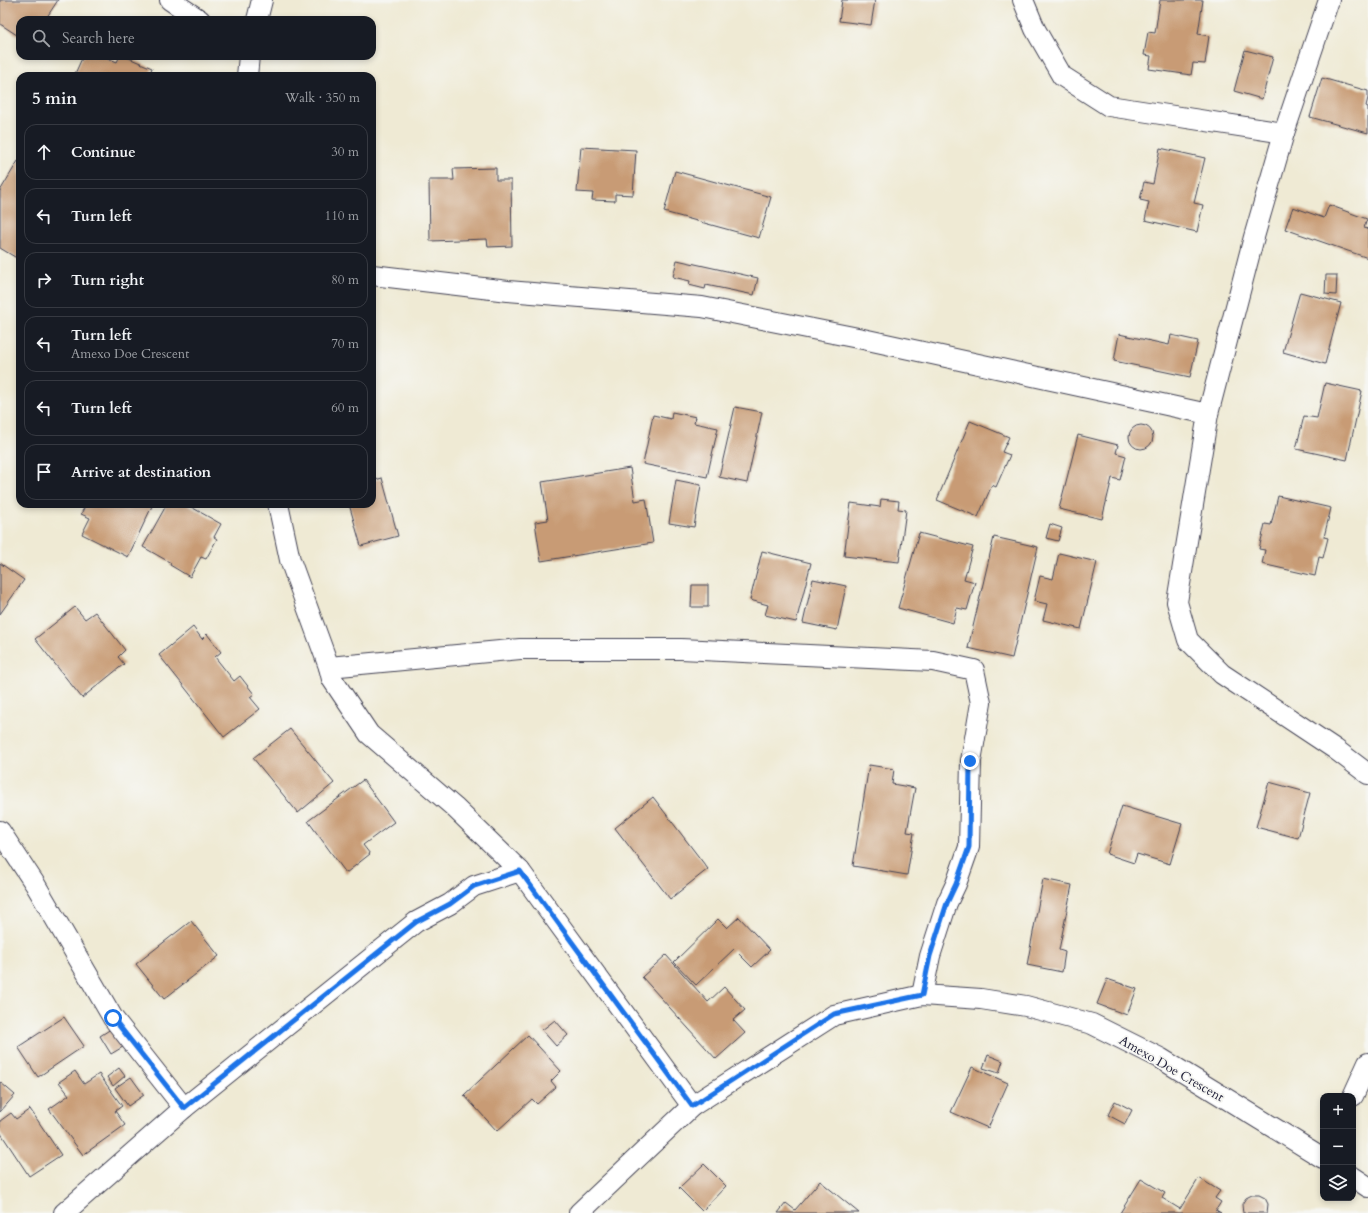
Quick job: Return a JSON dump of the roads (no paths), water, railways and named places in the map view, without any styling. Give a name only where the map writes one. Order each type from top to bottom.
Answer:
[{"type":"street","points":[[170,0],[194,16]]},
{"type":"street","points":[[258,16],[262,0]]},
{"type":"street","points":[[1023,0],[1035,29],[1062,76],[1109,106],[1284,133]]},
{"type":"street","points":[[1329,0],[1284,133],[1254,237],[1208,414],[1177,602],[1188,640],[1222,674],[1368,774]]},
{"type":"street","points":[[247,72],[249,60]]},
{"type":"street","points":[[376,275],[508,291],[702,307],[863,339],[1208,414]]},
{"type":"street","points":[[279,508],[290,560],[329,667],[332,680],[369,734],[454,807],[520,871],[692,1106]]},
{"type":"street","points":[[329,667],[520,649],[681,650],[933,661],[974,670],[981,703],[970,761],[969,847],[942,918],[930,956],[922,995]]},
{"type":"street","points":[[0,831],[35,884],[113,1018],[184,1108]]},
{"type":"street","points":[[64,1213],[184,1108],[416,922],[450,904],[474,886],[520,871]]},
{"type":"street","name":"Amexo Doe Crescent","points":[[579,1213],[692,1106],[834,1014],[922,995],[982,999],[1026,1006],[1092,1024],[1160,1058],[1320,1156]]},
{"type":"street","points":[[1354,1093],[1368,1063]]},
{"type":"street","points":[[1356,1179],[1368,1187]]}]
